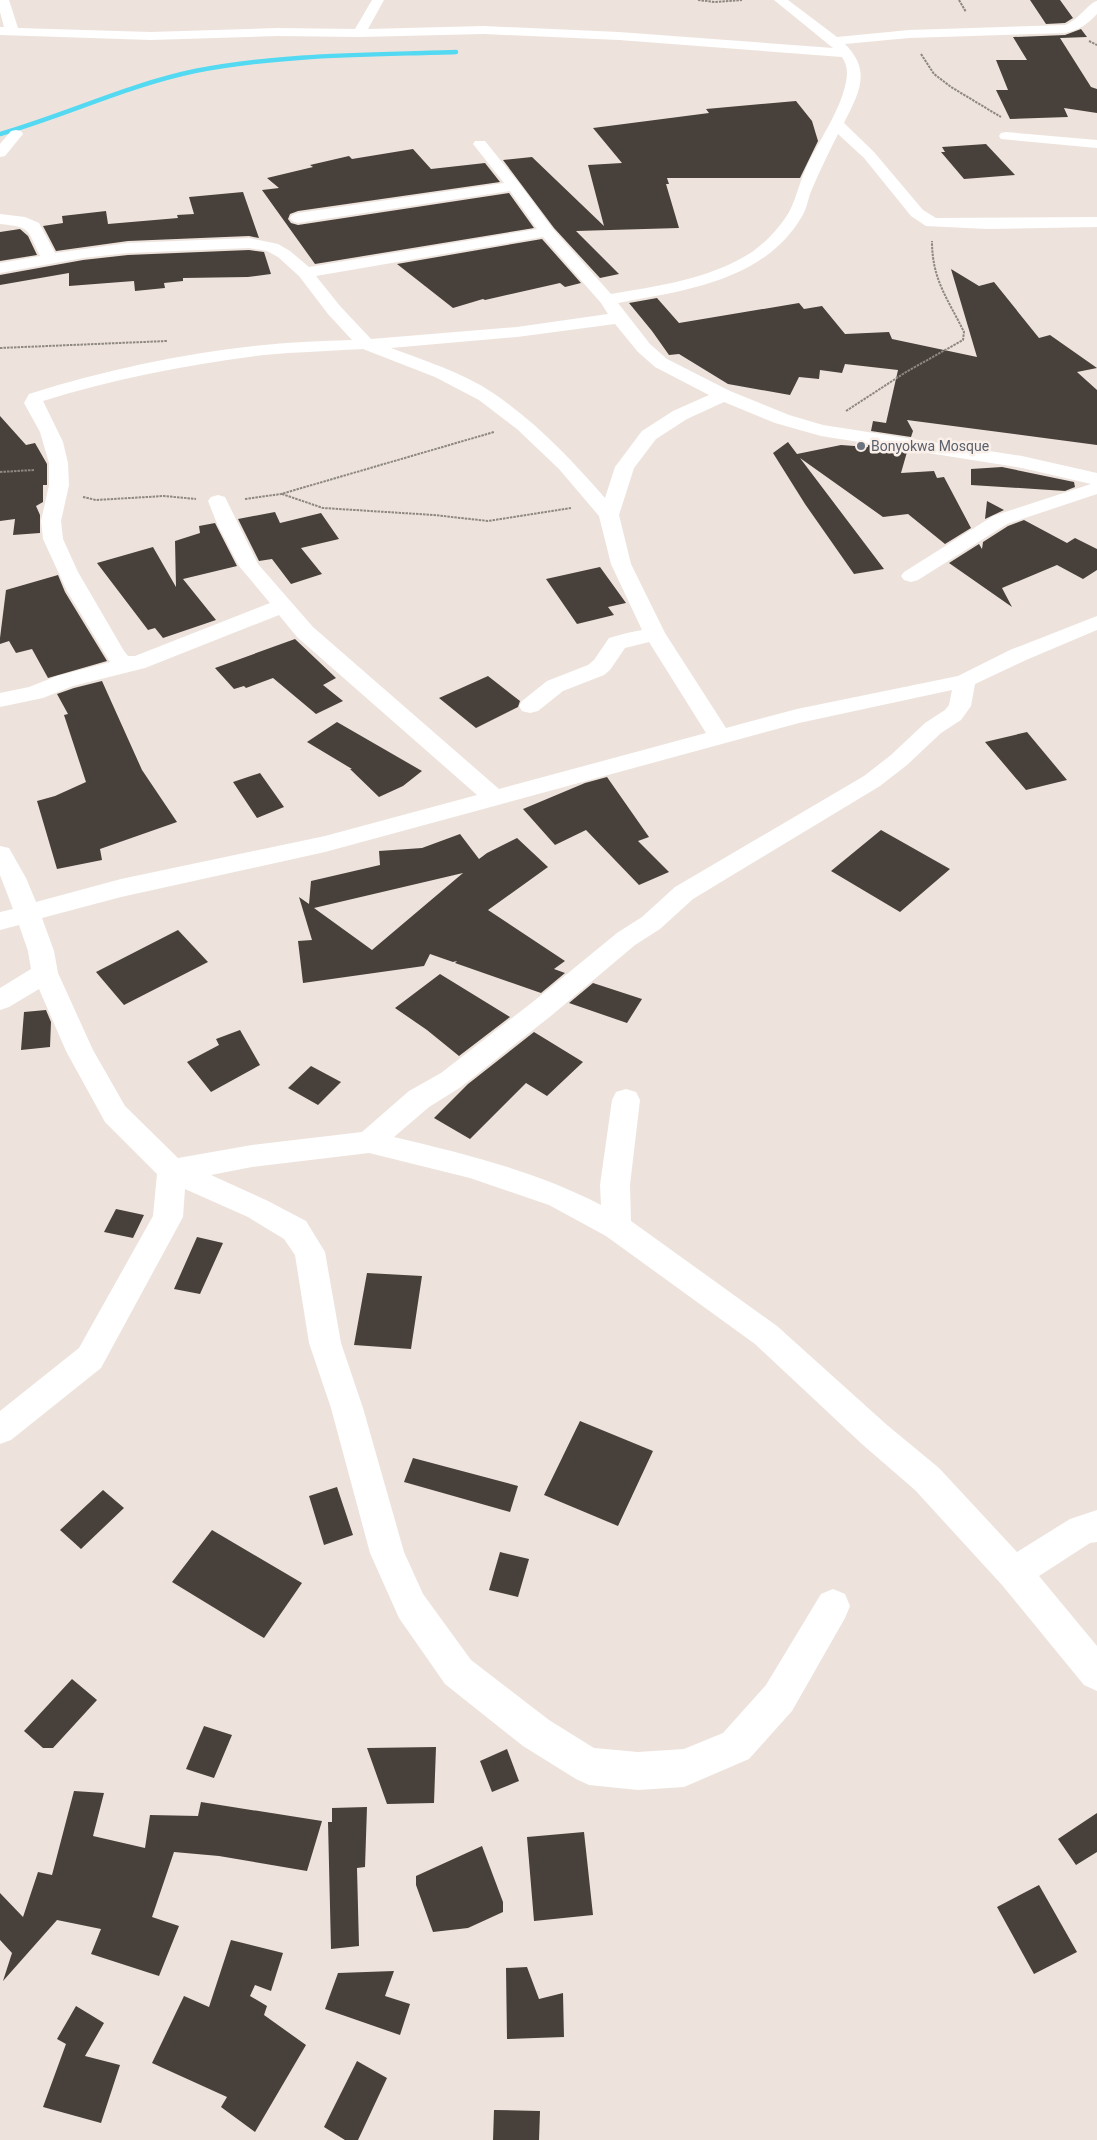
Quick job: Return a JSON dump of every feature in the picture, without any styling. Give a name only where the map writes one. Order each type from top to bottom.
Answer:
[{"type":"street","points":[[3,0],[6,31],[152,36],[277,32],[358,33],[420,30],[539,32],[846,53]]},
{"type":"street","points":[[358,33],[378,0]]},
{"type":"street","points":[[607,300],[674,287],[718,275],[753,260],[781,236],[795,216],[805,187],[853,86],[854,65],[846,53],[833,41],[780,0]]},
{"type":"street","points":[[833,41],[909,34],[1065,29],[1078,25],[1087,18],[1097,2]]},
{"type":"street","points":[[836,124],[869,155],[917,213],[932,223],[958,225],[1097,222]]},
{"type":"street","points":[[0,153],[16,134]]},
{"type":"street","points":[[1006,136],[1097,144]]},
{"type":"street","points":[[480,144],[514,186],[547,232],[607,300],[644,348],[661,363],[724,396],[782,419],[821,430],[1022,462],[1097,479]]},
{"type":"street","points":[[298,218],[514,186]]},
{"type":"street","points":[[0,219],[25,222],[33,226],[49,258]]},
{"type":"street","points":[[305,273],[547,232]]},
{"type":"street","points":[[0,268],[49,258],[128,248],[249,243],[272,247],[284,254],[305,273],[334,310],[367,345],[441,373],[485,396],[524,425],[566,465],[603,508],[621,564],[655,635],[720,737]]},
{"type":"street","points":[[129,664],[122,662],[115,655],[54,542],[51,526],[59,476],[49,430],[33,403],[35,398],[159,366],[292,348],[367,345],[517,332],[619,318]]},
{"type":"street","points":[[603,508],[625,466],[649,435],[680,415],[724,396]]},
{"type":"street","points":[[911,576],[1000,520],[1097,488]]},
{"type":"street","points":[[218,501],[228,526],[249,566],[305,632],[495,798]]},
{"type":"street","points":[[0,700],[35,693],[65,681],[137,663],[282,606]]},
{"type":"street","points":[[13,917],[121,888],[326,844],[797,716],[965,681],[1097,622]]},
{"type":"street","points":[[530,706],[555,686],[596,670],[602,665],[617,643],[627,639],[655,635]]},
{"type":"street","points":[[369,1142],[419,1100],[451,1080],[544,1008],[626,939],[651,923],[684,893],[879,776],[933,728],[953,716],[960,706],[965,681]]},
{"type":"street","points":[[0,854],[14,878],[13,917],[41,951],[45,973],[80,1051],[115,1114],[172,1170],[258,1209],[295,1230],[310,1252],[325,1343],[347,1408],[387,1554],[411,1606],[458,1672],[536,1734],[589,1766],[638,1772],[684,1768],[736,1746],[779,1698],[833,1606]]},
{"type":"street","points":[[0,1000],[45,973]]},
{"type":"street","points":[[616,1227],[615,1185],[626,1100]]},
{"type":"street","points":[[172,1170],[252,1156],[369,1142],[489,1173],[559,1197],[616,1227],[766,1335],[875,1435],[927,1479],[1014,1573],[1097,1673]]},
{"type":"street","points":[[0,1430],[90,1358],[168,1216],[172,1170]]},
{"type":"street","points":[[1014,1573],[1082,1530],[1097,1526]]},
{"type":"path","points":[[698,0],[715,2],[742,0]]},
{"type":"path","points":[[909,34],[934,74],[974,102],[1042,139]]},
{"type":"path","points":[[821,430],[862,400],[963,340],[964,331],[940,288],[932,261],[932,223]]},
{"type":"path","points":[[0,348],[169,341]]},
{"type":"path","points":[[0,472],[59,476],[80,496],[96,500],[164,496],[218,501],[281,494],[475,436],[524,425]]},
{"type":"path","points":[[281,494],[323,508],[434,515],[488,521],[561,510],[603,508]]},
{"type":"building","points":[[1030,0],[1060,0],[1073,18],[1065,23],[1046,24]]},
{"type":"building","points":[[1081,29],[1087,37],[1060,38],[1091,87],[1097,89],[1097,113],[1064,108],[1068,117],[1010,119],[996,90],[1008,90],[996,60],[1027,60],[1013,37],[1065,35]]},
{"type":"building","points":[[796,101],[812,121],[818,141],[800,178],[667,178],[669,184],[666,184],[679,228],[576,231],[619,274],[600,278],[554,228],[503,160],[532,157],[604,226],[588,165],[622,163],[593,128],[709,113],[706,109]]},
{"type":"building","points":[[986,144],[1015,175],[964,179],[941,152],[945,152],[942,147]]},
{"type":"building","points":[[413,149],[431,169],[485,163],[500,182],[298,211],[290,214],[288,219],[291,223],[298,225],[509,193],[534,228],[315,264],[262,190],[279,188],[267,178],[313,167],[310,165],[349,156],[352,159]]},
{"type":"building","points":[[243,192],[259,238],[249,236],[128,241],[56,251],[43,226],[63,223],[62,216],[106,211],[108,224],[178,218],[177,215],[194,214],[189,197]]},
{"type":"building","points":[[20,229],[28,236],[37,255],[0,261],[0,232]]},
{"type":"building","points":[[542,239],[581,283],[565,287],[560,283],[483,299],[453,308],[397,264]]},
{"type":"building","points":[[249,250],[264,252],[271,274],[248,277],[183,278],[183,281],[164,283],[165,288],[135,291],[134,281],[69,286],[69,273],[0,285],[0,275],[83,260],[128,255]]},
{"type":"building","points":[[951,269],[979,286],[994,282],[1039,338],[1050,335],[1097,368],[1077,372],[1097,390],[1097,445],[907,420],[913,431],[911,437],[871,431],[873,421],[886,423],[898,370],[845,364],[842,373],[820,370],[819,379],[799,377],[790,395],[728,384],[679,354],[669,355],[629,303],[657,298],[679,323],[799,303],[804,309],[822,306],[845,334],[889,332],[892,339],[977,357]]},
{"type":"building","points":[[0,416],[26,445],[35,443],[47,464],[47,485],[43,485],[43,502],[36,506],[40,515],[40,533],[13,535],[15,519],[0,521]]},
{"type":"building","points":[[788,442],[797,454],[841,445],[868,447],[868,445],[907,452],[901,473],[934,471],[937,478],[944,477],[971,528],[945,544],[908,514],[883,517],[800,458],[884,569],[854,574],[805,504],[773,453]]},
{"type":"building","points":[[1002,467],[1074,482],[1075,487],[1065,491],[971,485],[971,469]]},
{"type":"building","points":[[987,501],[1004,510],[985,519]]},
{"type":"building","points":[[275,512],[280,523],[321,513],[339,539],[301,548],[322,574],[291,584],[272,559],[259,561],[238,519]]},
{"type":"building","points":[[1024,520],[1067,543],[1075,538],[1097,549],[1097,570],[1083,579],[1057,565],[1002,588],[1012,607],[949,563],[979,544],[982,549],[983,542],[1008,526]]},
{"type":"building","points":[[215,523],[237,566],[183,579],[216,620],[163,638],[155,628],[148,630],[97,563],[153,547],[176,587],[175,541],[200,533],[199,526]]},
{"type":"building","points":[[600,567],[626,603],[608,607],[614,615],[577,624],[546,579]]},
{"type":"building","points":[[58,575],[65,592],[107,661],[48,678],[32,649],[16,653],[9,641],[0,644],[0,638],[6,590]]},
{"type":"building","points":[[295,639],[336,678],[323,685],[343,701],[316,714],[273,678],[246,688],[244,686],[234,689],[215,668]]},
{"type":"building","points":[[488,676],[520,701],[518,707],[476,728],[439,698]]},
{"type":"building","points":[[102,681],[142,770],[177,822],[100,849],[102,860],[57,869],[37,801],[55,796],[86,782],[64,715],[68,714],[57,694]]},
{"type":"building","points":[[337,722],[422,771],[403,786],[379,797],[350,769],[352,769],[307,742]]},
{"type":"building","points":[[1027,732],[1067,780],[1026,790],[985,742]]},
{"type":"building","points":[[260,773],[284,807],[257,818],[233,782]]},
{"type":"building","points":[[607,777],[649,837],[638,841],[669,872],[639,885],[586,830],[555,845],[523,809],[585,783]]},
{"type":"building","points":[[881,830],[950,869],[900,912],[831,871]]},
{"type":"building","points":[[460,834],[479,859],[517,838],[548,867],[488,910],[565,961],[554,969],[565,973],[541,993],[455,963],[457,961],[453,962],[430,954],[424,966],[303,983],[298,941],[312,940],[299,897],[309,904],[311,881],[380,865],[379,851],[422,848]],"holes":[[[463,873],[372,950],[314,908]]]},
{"type":"building","points":[[178,930],[208,962],[124,1005],[96,972]]},
{"type":"building","points":[[440,974],[510,1017],[459,1056],[427,1030],[395,1008]]},
{"type":"building","points":[[593,983],[642,999],[627,1023],[569,1003]]},
{"type":"building","points":[[46,1010],[51,1022],[50,1047],[21,1050],[24,1012]]},
{"type":"building","points":[[240,1030],[260,1065],[211,1092],[187,1062],[219,1045],[216,1039]]},
{"type":"building","points":[[534,1032],[583,1062],[547,1096],[526,1083],[470,1139],[434,1118],[468,1084]]},
{"type":"building","points":[[311,1066],[341,1082],[318,1105],[288,1088]]},
{"type":"building","points":[[116,1209],[144,1215],[133,1238],[104,1232]]},
{"type":"building","points":[[197,1237],[223,1243],[200,1294],[174,1289]]},
{"type":"building","points":[[367,1273],[422,1276],[411,1349],[354,1345]]},
{"type":"building","points":[[580,1421],[653,1451],[618,1526],[544,1495]]},
{"type":"building","points":[[413,1458],[518,1486],[510,1512],[404,1482]]},
{"type":"building","points":[[337,1487],[353,1535],[324,1545],[309,1496]]},
{"type":"building","points":[[103,1490],[124,1508],[81,1549],[60,1530]]},
{"type":"building","points":[[212,1530],[302,1583],[264,1638],[172,1582]]},
{"type":"building","points":[[500,1552],[529,1559],[518,1597],[489,1590]]},
{"type":"building","points":[[72,1679],[97,1700],[53,1748],[43,1748],[24,1731]]},
{"type":"building","points":[[204,1726],[232,1735],[214,1778],[186,1769]]},
{"type":"building","points":[[436,1747],[434,1803],[387,1804],[367,1748]]},
{"type":"building","points":[[507,1749],[519,1781],[492,1792],[480,1761]]},
{"type":"building","points":[[74,1791],[104,1793],[93,1836],[145,1848],[150,1815],[198,1816],[201,1802],[322,1821],[307,1871],[219,1856],[174,1852],[152,1917],[179,1926],[159,1976],[91,1954],[101,1929],[57,1920],[3,1981],[12,1953],[0,1940],[0,1893],[23,1917],[38,1872],[52,1875]]},
{"type":"building","points":[[367,1807],[365,1867],[357,1868],[359,1946],[331,1949],[328,1822],[332,1822],[332,1808]]},
{"type":"building","points":[[1097,1813],[1097,1852],[1076,1865],[1058,1839]]},
{"type":"building","points":[[584,1832],[593,1915],[534,1921],[527,1837]]},
{"type":"building","points":[[482,1846],[503,1902],[503,1912],[468,1928],[433,1932],[416,1885],[416,1876]]},
{"type":"building","points":[[1039,1885],[1077,1952],[1034,1974],[997,1907]]},
{"type":"building","points":[[231,1940],[283,1953],[271,1991],[255,1985],[250,1996],[267,2006],[264,2015],[306,2045],[255,2132],[221,2107],[227,2097],[152,2063],[184,1996],[209,2007]]},
{"type":"building","points":[[527,1967],[539,1999],[563,1993],[564,2037],[507,2039],[506,1968]]},
{"type":"building","points":[[394,1971],[385,1996],[410,2004],[400,2035],[325,2009],[338,1973]]},
{"type":"building","points":[[76,2006],[104,2023],[85,2056],[120,2065],[101,2123],[43,2107],[66,2044],[57,2039]]},
{"type":"building","points":[[357,2061],[387,2078],[358,2140],[345,2140],[324,2127]]},
{"type":"building","points":[[494,2110],[540,2111],[539,2140],[493,2140]]},
{"type":"waterway","points":[[0,134],[146,84],[227,65],[292,58],[456,52]]},
{"type":"place","name":"Bonyokwa Mosque","points":[[861,446]]}]
